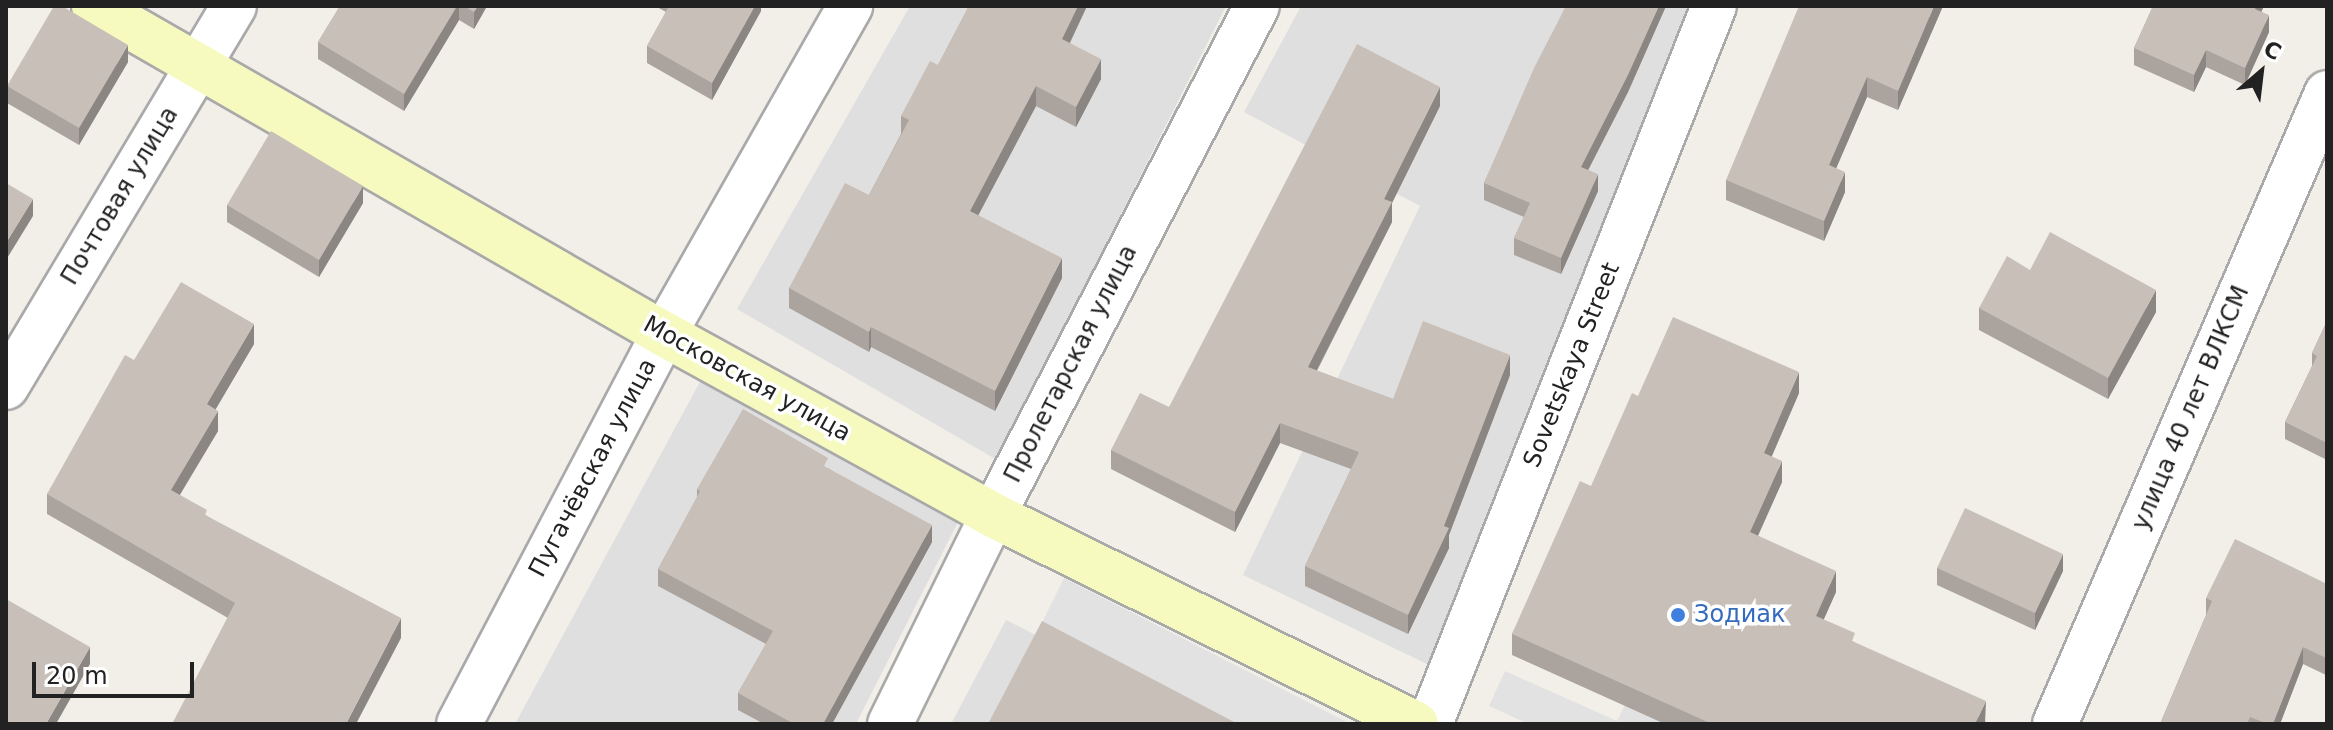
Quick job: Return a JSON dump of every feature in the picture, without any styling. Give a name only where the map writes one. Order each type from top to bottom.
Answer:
[{"type":"main road","name":"Московская улица","points":[[94,6],[664,334],[993,515],[1416,724]]},
{"type":"street","name":"Почтовая улица","points":[[6,387],[234,6]]},
{"type":"street","name":"Пугачёвская улица","points":[[459,724],[664,334],[850,6]]},
{"type":"street","name":"Пролетарская улица","points":[[890,724],[993,515],[1257,6]]},
{"type":"street","name":"Sovetskaya Street","points":[[1430,724],[1714,6]]},
{"type":"street","name":"улица 40 лет ВЛКСМ","points":[[2055,724],[2327,93]]},
{"type":"shaded area","points":[[910,6],[1226,6],[997,460],[737,309]]},
{"type":"shaded area","points":[[1301,6],[1694,6],[1433,667],[1243,575],[1420,206],[1244,112]]},
{"type":"shaded area","points":[[702,378],[958,522],[856,724],[515,724]]},
{"type":"shaded area","points":[[1064,578],[1351,724],[1230,724],[1040,627]]},
{"type":"shaded area","points":[[1006,620],[1212,724],[951,724]]},
{"type":"shaded area","points":[[1505,671],[1617,721],[1627,701],[1678,724],[1529,724],[1489,706]]},
{"type":"building","points":[[54,6],[62,6],[128,45],[79,128],[7,86]]},
{"type":"building","points":[[340,6],[457,6],[404,94],[318,42]]},
{"type":"building","points":[[464,6],[478,6],[474,12]]},
{"type":"building","points":[[669,6],[755,6],[712,83],[647,46]]},
{"type":"building","points":[[969,6],[1078,6],[1062,39],[1101,59],[1076,107],[1036,86],[970,211],[1062,258],[995,391],[871,327],[869,332],[789,288],[845,183],[869,195],[909,120],[901,116],[930,61],[938,65]]},
{"type":"building","points":[[1566,6],[1659,6],[1581,167],[1598,174],[1561,258],[1514,238],[1530,203],[1484,183],[1534,68]]},
{"type":"building","points":[[1799,6],[1934,6],[1898,91],[1867,77],[1829,165],[1845,172],[1824,221],[1726,180]]},
{"type":"building","points":[[2153,6],[2256,6],[2255,9],[2269,15],[2245,68],[2206,50],[2194,75],[2134,48]]},
{"type":"building","points":[[1357,44],[1440,87],[1384,199],[1392,202],[1308,367],[1393,399],[1423,321],[1510,355],[1444,526],[1449,528],[1408,615],[1305,566],[1359,452],[1280,423],[1235,512],[1111,450],[1140,393],[1169,407]]},
{"type":"building","points":[[271,131],[363,186],[319,260],[227,205]]},
{"type":"building","points":[[6,183],[33,199],[6,243]]},
{"type":"building","points":[[2050,232],[2156,290],[2108,378],[1979,308],[2007,256],[2030,270]]},
{"type":"building","points":[[181,282],[254,324],[207,404],[218,411],[171,490],[207,510],[205,515],[401,618],[346,724],[172,724],[235,603],[47,494],[125,355],[134,360]]},
{"type":"building","points":[[1673,317],[1799,372],[1764,453],[1782,461],[1750,532],[1836,571],[1816,616],[1855,633],[1852,641],[1986,701],[1975,724],[1712,724],[1512,634],[1580,481],[1591,486],[1632,393],[1638,396]]},
{"type":"building","points":[[2327,321],[2327,443],[2285,422],[2317,356],[2312,353]]},
{"type":"building","points":[[743,409],[828,458],[824,466],[932,525],[823,724],[794,724],[738,693],[773,631],[658,569],[700,491],[697,489]]},
{"type":"building","points":[[1965,508],[2063,554],[2035,613],[1937,568]]},
{"type":"building","points":[[2235,539],[2327,584],[2327,656],[2303,647],[2273,724],[2250,717],[2247,724],[2160,724],[2212,601],[2206,598]]},
{"type":"building","points":[[6,599],[90,647],[46,724],[6,724]]},
{"type":"building","points":[[1042,621],[1238,724],[988,724]]},
{"type":"place","name":"Зодиак","points":[[1678,615]]}]
